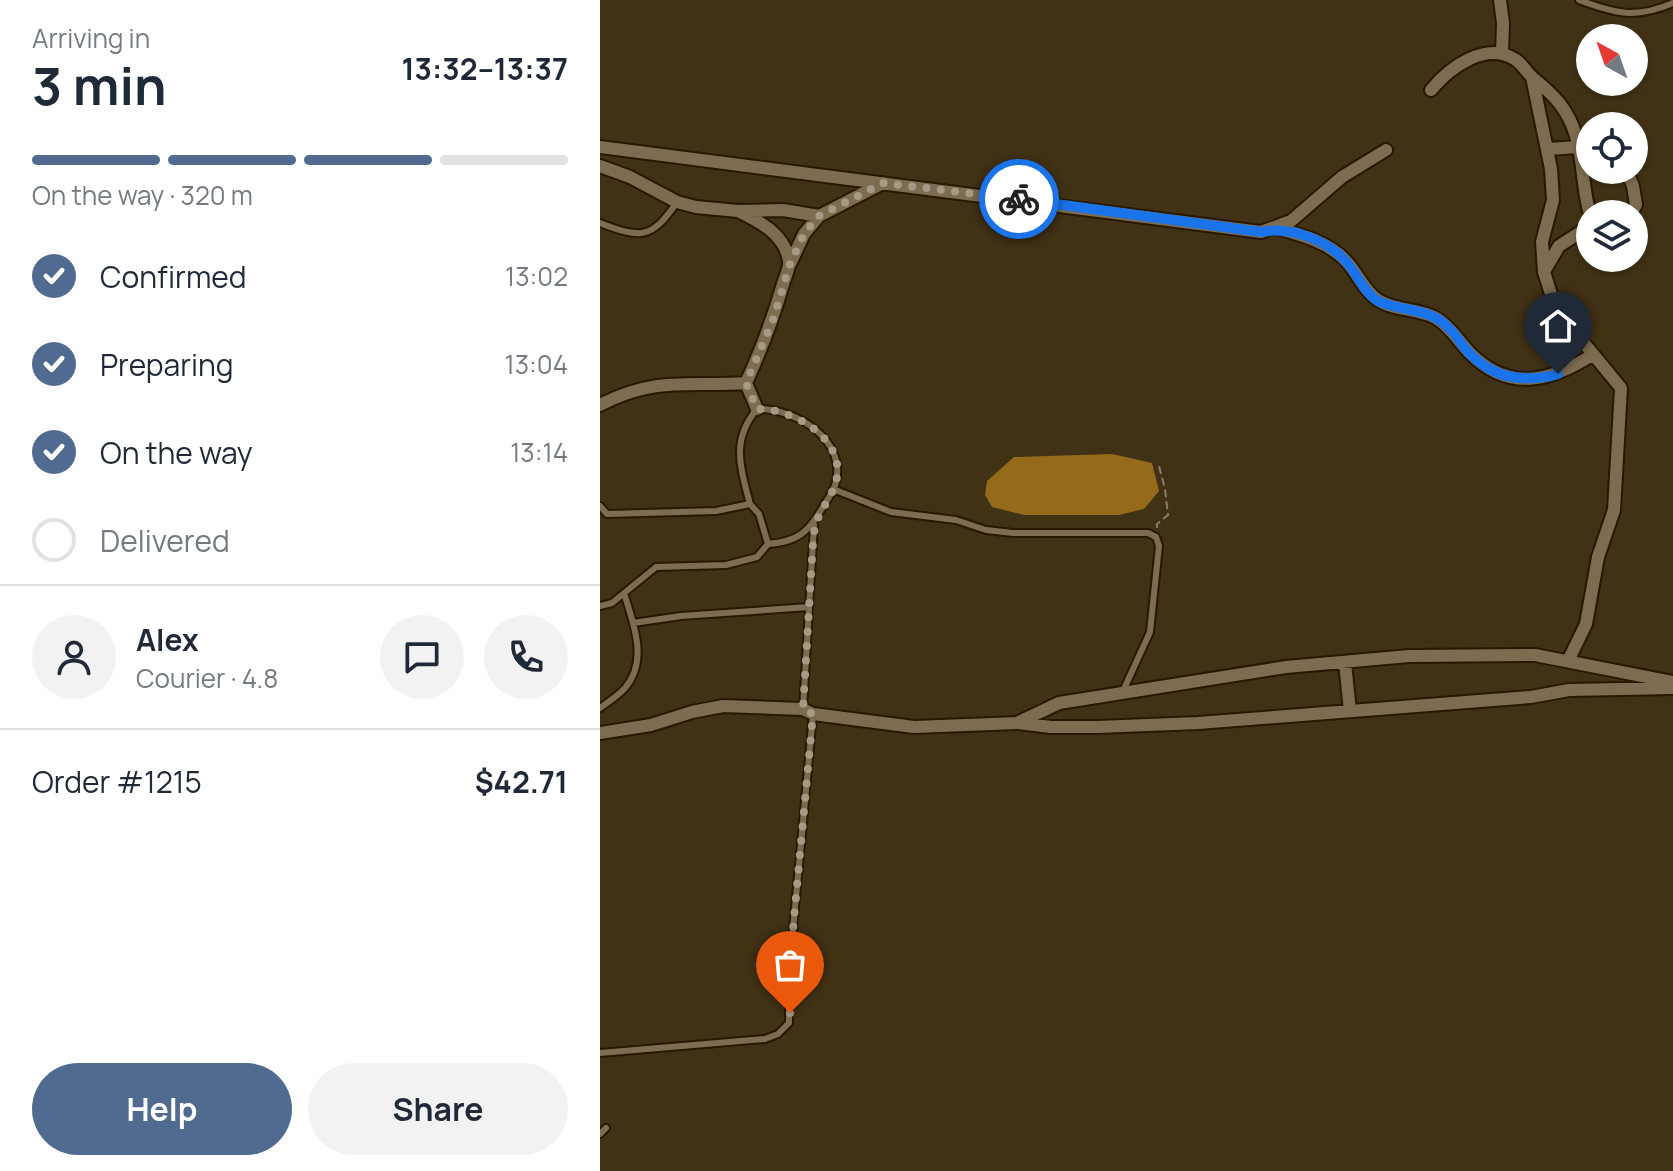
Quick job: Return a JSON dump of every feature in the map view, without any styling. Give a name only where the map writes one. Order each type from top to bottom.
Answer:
[{"type":"street","points":[[1500,0],[1502,54]]},
{"type":"street","points":[[1431,90],[1445,73],[1468,59],[1502,54],[1517,61],[1554,95],[1576,132]]},
{"type":"street","points":[[1532,77],[1547,149],[1553,200],[1542,242],[1544,272],[1552,297],[1592,355],[1621,388],[1614,510],[1598,557],[1586,624],[1568,661]]},
{"type":"street","points":[[600,147],[1261,232],[1291,221],[1342,177],[1386,150]]},
{"type":"street","points":[[1547,149],[1576,148]]},
{"type":"street","points":[[600,166],[630,177],[677,202],[738,211],[783,210],[819,216]]},
{"type":"street","points":[[757,409],[746,383],[804,234],[819,216],[883,183]]},
{"type":"street","points":[[738,211],[756,219],[773,232],[785,247],[790,264]]},
{"type":"street","points":[[1276,228],[1304,235],[1337,253],[1375,299],[1436,318],[1482,365],[1495,373],[1540,379],[1573,367],[1592,355]]},
{"type":"street","points":[[1544,272],[1559,246],[1576,235]]},
{"type":"street","points":[[600,405],[619,395],[650,386],[689,382],[746,383]]},
{"type":"street","points":[[1018,723],[1059,703],[1294,666],[1409,656],[1535,655],[1673,685]]},
{"type":"street","points":[[1345,663],[1350,711]]},
{"type":"street","points":[[600,733],[651,725],[723,706],[808,711],[914,727],[1018,723],[1097,727],[1198,723],[1531,697],[1569,690],[1673,685]]},
{"type":"lane","points":[[1579,0],[1609,11],[1634,15],[1652,12],[1673,3]]},
{"type":"lane","points":[[600,223],[635,233],[651,231],[661,225],[677,202]]},
{"type":"lane","points":[[600,606],[612,603],[656,567],[726,565],[757,557],[768,544],[799,538],[814,522],[836,483],[836,460],[829,443],[793,417],[774,409],[757,409],[747,421],[741,440],[739,468],[750,504],[759,514],[768,544]]},
{"type":"lane","points":[[833,489],[891,512],[956,520],[986,530],[1013,533],[1148,533],[1156,537],[1159,546],[1150,632],[1122,693]]},
{"type":"lane","points":[[600,506],[607,514],[716,511],[750,504]]},
{"type":"lane","points":[[600,1053],[765,1039],[778,1034],[789,1023],[789,972],[808,711],[814,522]]},
{"type":"lane","points":[[600,708],[626,687],[638,660],[638,638],[624,593]]},
{"type":"lane","points":[[633,623],[681,616],[809,607]]},
{"type":"path","points":[[1156,537],[1157,524],[1168,515],[1159,466]]},
{"type":"shaded area","points":[[1112,454],[1152,463],[1159,491],[1144,509],[1119,515],[1024,515],[992,507],[985,495],[987,481],[1014,457]]},
{"type":"way so far","points":[[790,1013],[789,972],[813,714],[803,709],[814,522],[836,483],[836,460],[829,443],[808,425],[774,409],[757,409],[746,383],[773,320],[790,264],[804,234],[819,216],[883,183],[1019,199]]},
{"type":"route","points":[[1019,199],[1261,232],[1276,228],[1304,235],[1325,245],[1346,261],[1375,299],[1436,318],[1482,365],[1495,373],[1519,379],[1540,379],[1558,374]]}]
